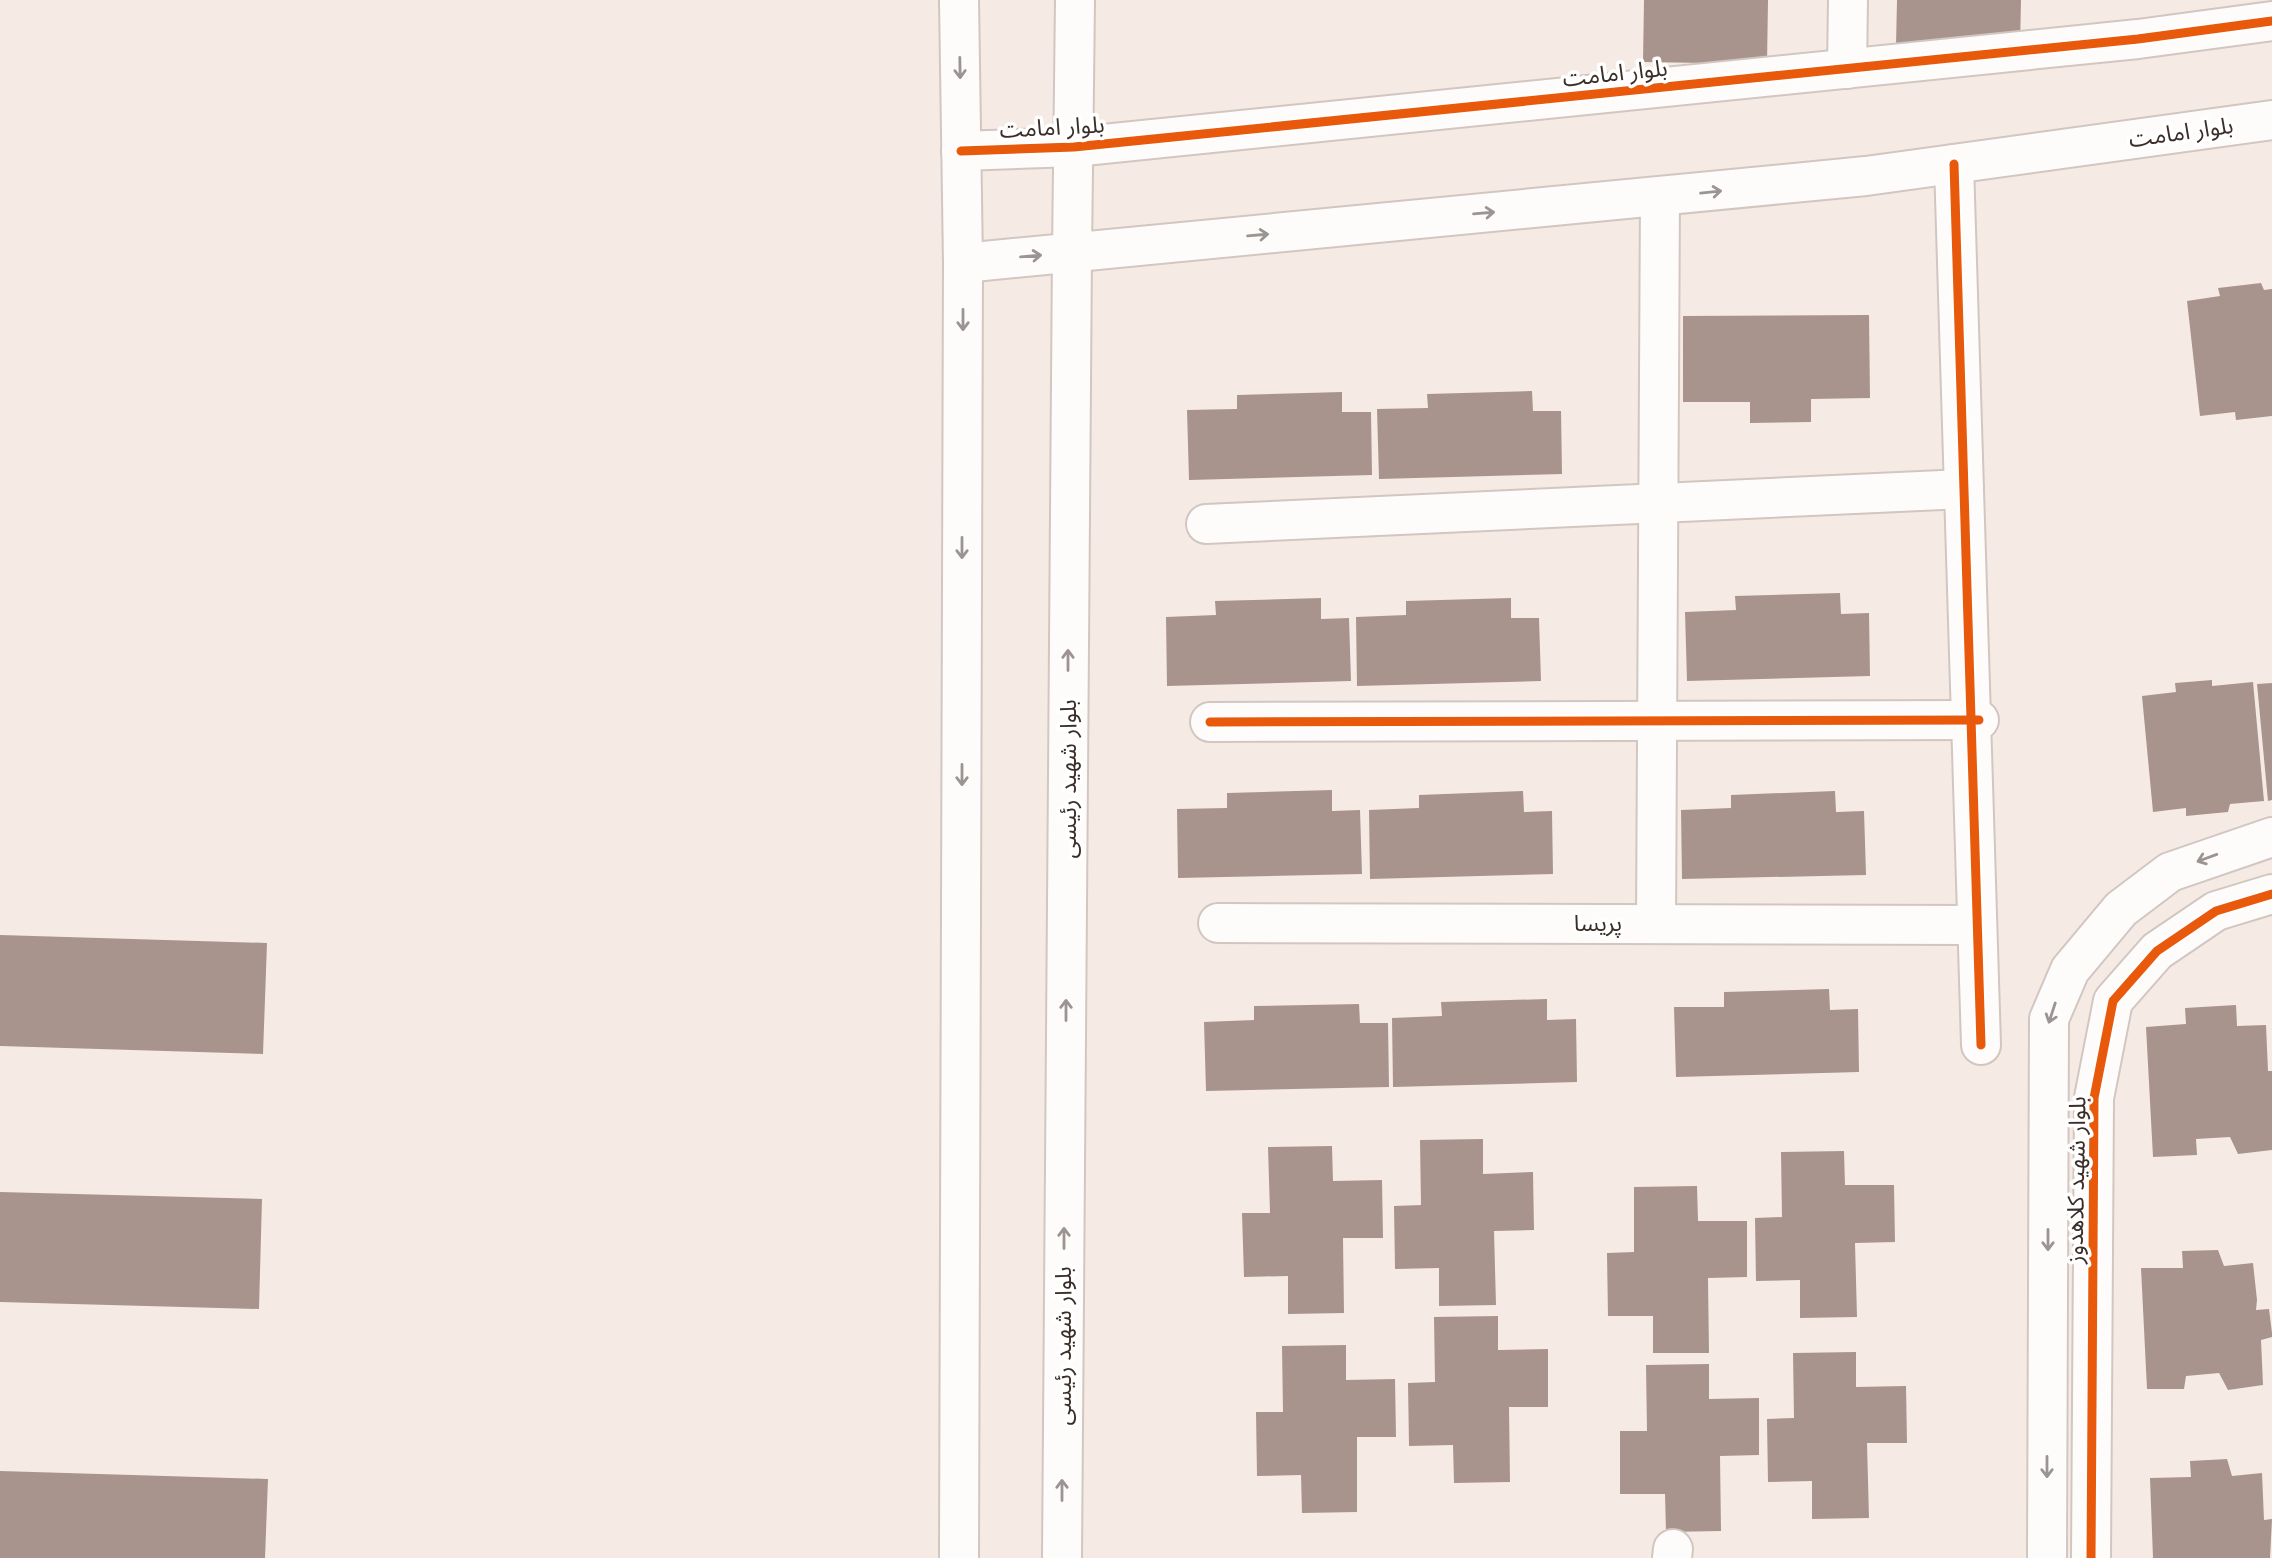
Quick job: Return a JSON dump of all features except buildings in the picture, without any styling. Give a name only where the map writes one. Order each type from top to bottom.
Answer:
[{"type":"street","points":[[959,0],[963,263],[959,1558]]},
{"type":"street","name":"بلوار شهید رئیسی","points":[[1062,1558],[1075,0]]},
{"type":"street","points":[[1847,69],[1848,0]]},
{"type":"street","name":"بلوار امامت","points":[[961,151],[1074,147],[2138,39],[2272,21]]},
{"type":"street","name":"بلوار امامت","points":[[963,263],[1866,176],[2272,120]]},
{"type":"street","points":[[1954,164],[1964,489],[1975,720],[1981,1045]]},
{"type":"street","points":[[1656,923],[1660,197]]},
{"type":"street","points":[[1206,524],[1964,489]]},
{"type":"street","points":[[1210,722],[1975,720]]},
{"type":"street","name":"بلوار شهید کلاهدوز","points":[[2046,1558],[2049,1019],[2070,970],[2121,909],[2170,872],[2272,837]]},
{"type":"street","name":"بلوار شهید کلاهدوز","points":[[2091,1558],[2094,1098],[2113,1001],[2157,951],[2216,911],[2272,894]]},
{"type":"street","name":"پریسا","points":[[1218,923],[1977,925]]},
{"type":"cycle path","points":[[961,151],[1074,147],[2138,39],[2272,21]]},
{"type":"cycle path","points":[[1954,164],[1981,1045]]},
{"type":"cycle path","points":[[1210,722],[1979,720]]},
{"type":"cycle path","points":[[2091,1558],[2094,1098],[2113,1001],[2157,951],[2216,911],[2272,894]]}]
